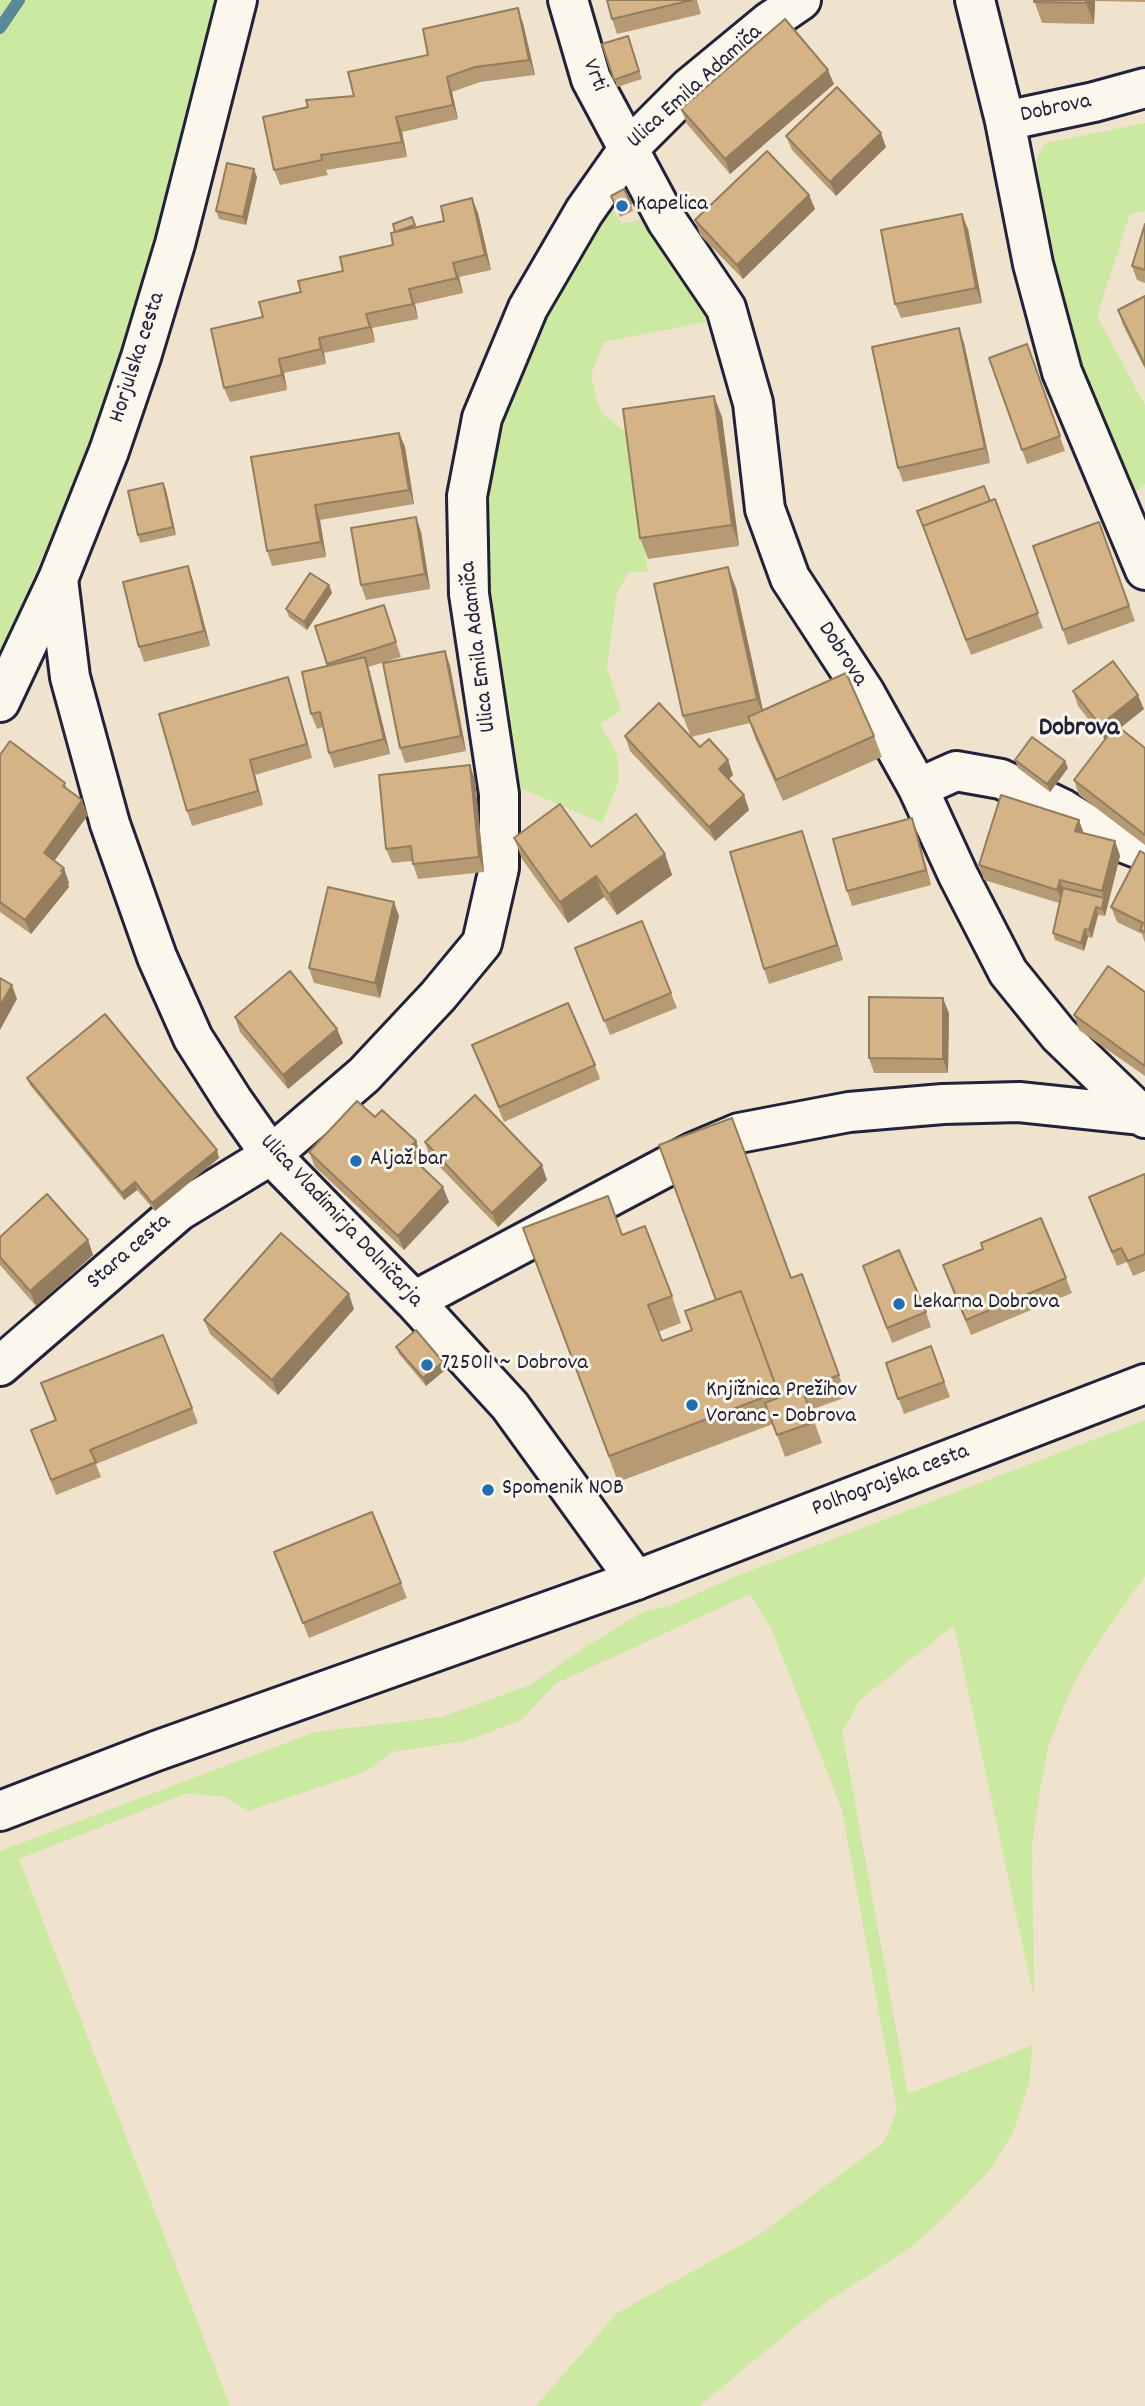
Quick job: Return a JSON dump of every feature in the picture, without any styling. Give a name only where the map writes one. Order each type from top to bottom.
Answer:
[{"type":"street","name":"Horjulska cesta","points":[[0,702],[58,579],[109,451],[145,344],[203,139],[237,0]]},
{"type":"street","name":"Vrti","points":[[568,0],[591,79],[629,148]]},
{"type":"street","name":"Ulica Emila Adamiča","points":[[271,1155],[364,1075],[438,996],[482,943],[499,868],[499,794],[469,594],[467,496],[482,418],[528,308],[584,212],[629,148],[689,88],[769,22],[802,0]]},
{"type":"street","name":"Dobrova","points":[[975,0],[1005,121],[1145,88]]},
{"type":"street","points":[[1005,121],[1033,264],[1062,372],[1141,545]]},
{"type":"street","name":"Dobrova","points":[[629,148],[667,221],[726,308],[753,403],[765,509],[790,578],[865,693],[918,788],[958,875],[1008,972],[1059,1035],[1143,1117]]},
{"type":"street","name":"Ulica Vladimirja Dolničarja","points":[[58,579],[70,677],[110,824],[157,957],[193,1038],[271,1155],[414,1301],[510,1406],[636,1580]]},
{"type":"street","points":[[918,788],[956,771],[1001,779],[1060,808],[1106,836],[1145,851]]},
{"type":"street","points":[[414,1301],[694,1152],[739,1133],[849,1112],[943,1104],[1019,1102],[1143,1117]]},
{"type":"street","name":"Stara cesta","points":[[0,1366],[179,1211],[271,1155]]},
{"type":"street","name":"Polhograjska cesta","points":[[0,1811],[169,1746],[636,1580],[1145,1384]]},
{"type":"green space","points":[[0,0],[217,0],[183,138],[120,357],[63,510],[0,654]]},
{"type":"green space","points":[[1145,123],[1145,211],[1130,214],[1097,316],[1145,405],[1145,484],[1133,494],[1084,412],[1037,222],[1034,164],[1045,143]]},
{"type":"green space","points":[[610,204],[622,224],[646,218],[715,320],[604,342],[591,375],[598,405],[607,418],[625,431],[648,572],[629,572],[617,593],[607,667],[621,711],[600,724],[617,754],[619,780],[602,823],[513,785],[481,559],[488,439],[555,287]]},
{"type":"green space","points":[[1145,1420],[1145,1576],[1102,1636],[1073,1684],[1049,1744],[1040,1790],[1032,1844],[1034,1998],[954,1625],[861,1699],[842,1731],[908,2094],[1033,2045],[1029,2083],[1013,2133],[988,2172],[944,2218],[911,2247],[819,2307],[699,2406],[536,2406],[617,2313],[759,2235],[884,2142],[897,2111],[842,1810],[772,1630],[750,1594],[555,1684],[522,1720],[466,1741],[392,1752],[367,1771],[248,1811],[225,1797],[187,1793],[19,1859],[230,2406],[0,2406],[0,1851],[315,1732],[442,1717],[530,1685],[641,1613],[671,1605],[739,1575]]},
{"type":"building","points":[[607,0],[692,0],[612,19]]},
{"type":"building","points":[[1086,0],[1086,3],[1034,2]]},
{"type":"building","points":[[518,8],[529,60],[475,67],[447,77],[453,105],[396,117],[402,142],[321,155],[322,160],[274,170],[263,117],[308,107],[306,100],[354,96],[348,72],[428,55],[423,29]]},
{"type":"building","points":[[785,19],[828,70],[725,159],[681,109]]},
{"type":"building","points":[[628,36],[639,71],[614,80],[602,44]]},
{"type":"building","points":[[837,87],[881,133],[830,182],[786,136]]},
{"type":"building","points":[[767,151],[809,195],[737,265],[695,220]]},
{"type":"building","points":[[227,163],[254,169],[243,217],[216,211]]},
{"type":"building","points":[[624,189],[631,203],[617,209],[611,196]]},
{"type":"building","points":[[472,198],[485,255],[453,263],[457,278],[409,289],[413,304],[366,314],[370,327],[319,338],[321,349],[279,359],[282,375],[224,388],[211,329],[263,317],[259,302],[301,292],[298,281],[343,271],[340,257],[393,245],[391,233],[444,221],[441,206]]},
{"type":"building","points":[[962,214],[976,288],[895,304],[881,230]]},
{"type":"building","points":[[412,217],[415,225],[395,232],[393,224]]},
{"type":"building","points":[[1145,224],[1145,270],[1132,266]]},
{"type":"building","points":[[1145,296],[1145,365],[1118,310]]},
{"type":"building","points":[[959,328],[985,448],[898,468],[872,347]]},
{"type":"building","points":[[1027,344],[1060,436],[1022,450],[989,358]]},
{"type":"building","points":[[714,396],[732,525],[640,538],[623,409]]},
{"type":"building","points":[[399,433],[409,490],[315,505],[321,542],[267,551],[251,457]]},
{"type":"building","points":[[163,483],[173,527],[138,535],[128,491]]},
{"type":"building","points":[[984,486],[990,501],[923,526],[917,511]]},
{"type":"building","points":[[995,499],[1038,613],[966,640],[923,526]]},
{"type":"building","points":[[416,517],[425,574],[361,585],[351,528]]},
{"type":"building","points":[[1099,522],[1129,606],[1063,630],[1033,546]]},
{"type":"building","points":[[188,566],[204,631],[139,647],[123,582]]},
{"type":"building","points":[[728,567],[757,699],[683,716],[654,584]]},
{"type":"building","points":[[310,573],[329,585],[304,622],[286,609]]},
{"type":"building","points":[[384,605],[396,642],[327,664],[315,626]]},
{"type":"building","points":[[445,651],[461,736],[400,748],[383,663]]},
{"type":"building","points":[[365,657],[384,739],[329,753],[320,712],[311,714],[302,672]]},
{"type":"building","points":[[1113,661],[1138,695],[1100,725],[1073,691]]},
{"type":"building","points":[[846,673],[874,736],[776,780],[748,717]]},
{"type":"building","points":[[288,677],[307,744],[250,760],[258,791],[187,811],[159,714]]},
{"type":"building","points":[[659,703],[700,747],[709,739],[728,760],[719,769],[744,795],[709,827],[625,736]]},
{"type":"building","points":[[1116,725],[1145,748],[1145,835],[1074,780]]},
{"type":"building","points":[[1032,737],[1065,761],[1047,784],[1015,760]]},
{"type":"building","points":[[10,741],[65,783],[63,786],[82,800],[44,853],[64,868],[61,871],[64,872],[25,920],[0,902],[0,755]]},
{"type":"building","points":[[470,765],[479,857],[413,864],[411,846],[386,849],[379,775]]},
{"type":"building","points":[[1001,795],[1079,820],[1075,831],[1115,841],[1102,891],[1060,880],[1057,890],[979,865]]},
{"type":"building","points":[[560,804],[591,847],[636,814],[665,854],[609,894],[596,876],[560,902],[514,838]]},
{"type":"building","points":[[912,818],[926,870],[847,891],[833,839]]},
{"type":"building","points":[[802,831],[837,945],[764,969],[730,852]]},
{"type":"building","points":[[1140,851],[1145,854],[1145,932],[1140,930],[1143,923],[1111,907]]},
{"type":"building","points":[[328,887],[394,902],[375,983],[309,968]]},
{"type":"building","points":[[1063,888],[1104,898],[1102,909],[1096,907],[1089,930],[1085,929],[1081,943],[1053,933]]},
{"type":"building","points":[[642,921],[671,993],[604,1021],[575,948]]},
{"type":"building","points":[[1108,966],[1145,992],[1145,1066],[1074,1015]]},
{"type":"building","points":[[290,971],[337,1029],[283,1075],[235,1017]]},
{"type":"building","points":[[0,978],[12,985],[0,1006]]},
{"type":"building","points":[[869,997],[943,998],[943,1059],[869,1058]]},
{"type":"building","points":[[568,1003],[595,1065],[499,1107],[472,1045]]},
{"type":"building","points":[[105,1014],[217,1150],[152,1203],[135,1182],[122,1193],[27,1078]]},
{"type":"building","points":[[475,1095],[542,1165],[492,1213],[425,1142]]},
{"type":"building","points":[[357,1101],[375,1117],[382,1110],[416,1141],[406,1152],[443,1187],[398,1236],[309,1152]]},
{"type":"building","points":[[732,1118],[791,1278],[802,1274],[839,1375],[802,1389],[814,1422],[777,1435],[765,1403],[780,1397],[741,1291],[716,1300],[659,1145]]},
{"type":"building","points":[[1145,1174],[1145,1254],[1128,1261],[1121,1248],[1112,1252],[1089,1197]]},
{"type":"building","points":[[47,1194],[88,1240],[30,1291],[0,1257],[0,1237]]},
{"type":"building","points":[[608,1196],[622,1235],[645,1226],[672,1296],[648,1305],[662,1341],[692,1330],[685,1311],[741,1291],[778,1392],[609,1456],[523,1228]]},
{"type":"building","points":[[1041,1218],[1066,1278],[966,1320],[943,1265],[983,1249],[981,1243]]},
{"type":"building","points":[[281,1233],[349,1294],[272,1380],[204,1320]]},
{"type":"building","name":"Lekarna Dobrova","points":[[899,1250],[926,1312],[887,1328],[863,1266]]},
{"type":"building","points":[[416,1330],[443,1362],[423,1378],[396,1347]]},
{"type":"building","points":[[163,1335],[192,1408],[90,1450],[96,1462],[51,1480],[31,1430],[56,1420],[41,1383]]},
{"type":"building","points":[[931,1346],[944,1382],[898,1399],[886,1363]]},
{"type":"building","points":[[372,1512],[401,1583],[303,1623],[274,1552]]},
{"type":"waterway","points":[[0,28],[19,0]]},
{"type":"place","name":"Kapelica","points":[[622,206]]},
{"type":"place","name":"Aljaž bar","points":[[356,1161]]},
{"type":"place","name":"Lekarna Dobrova","points":[[899,1304]]},
{"type":"place","name":"725011 ~ Dobrova","points":[[427,1365]]},
{"type":"place","name":"Knjižnica Prežihov Voranc - Dobrova","points":[[692,1405]]},
{"type":"place","name":"Spomenik NOB","points":[[488,1490]]},
{"type":"district","name":"Dobrova","points":[[1079,730]]}]
